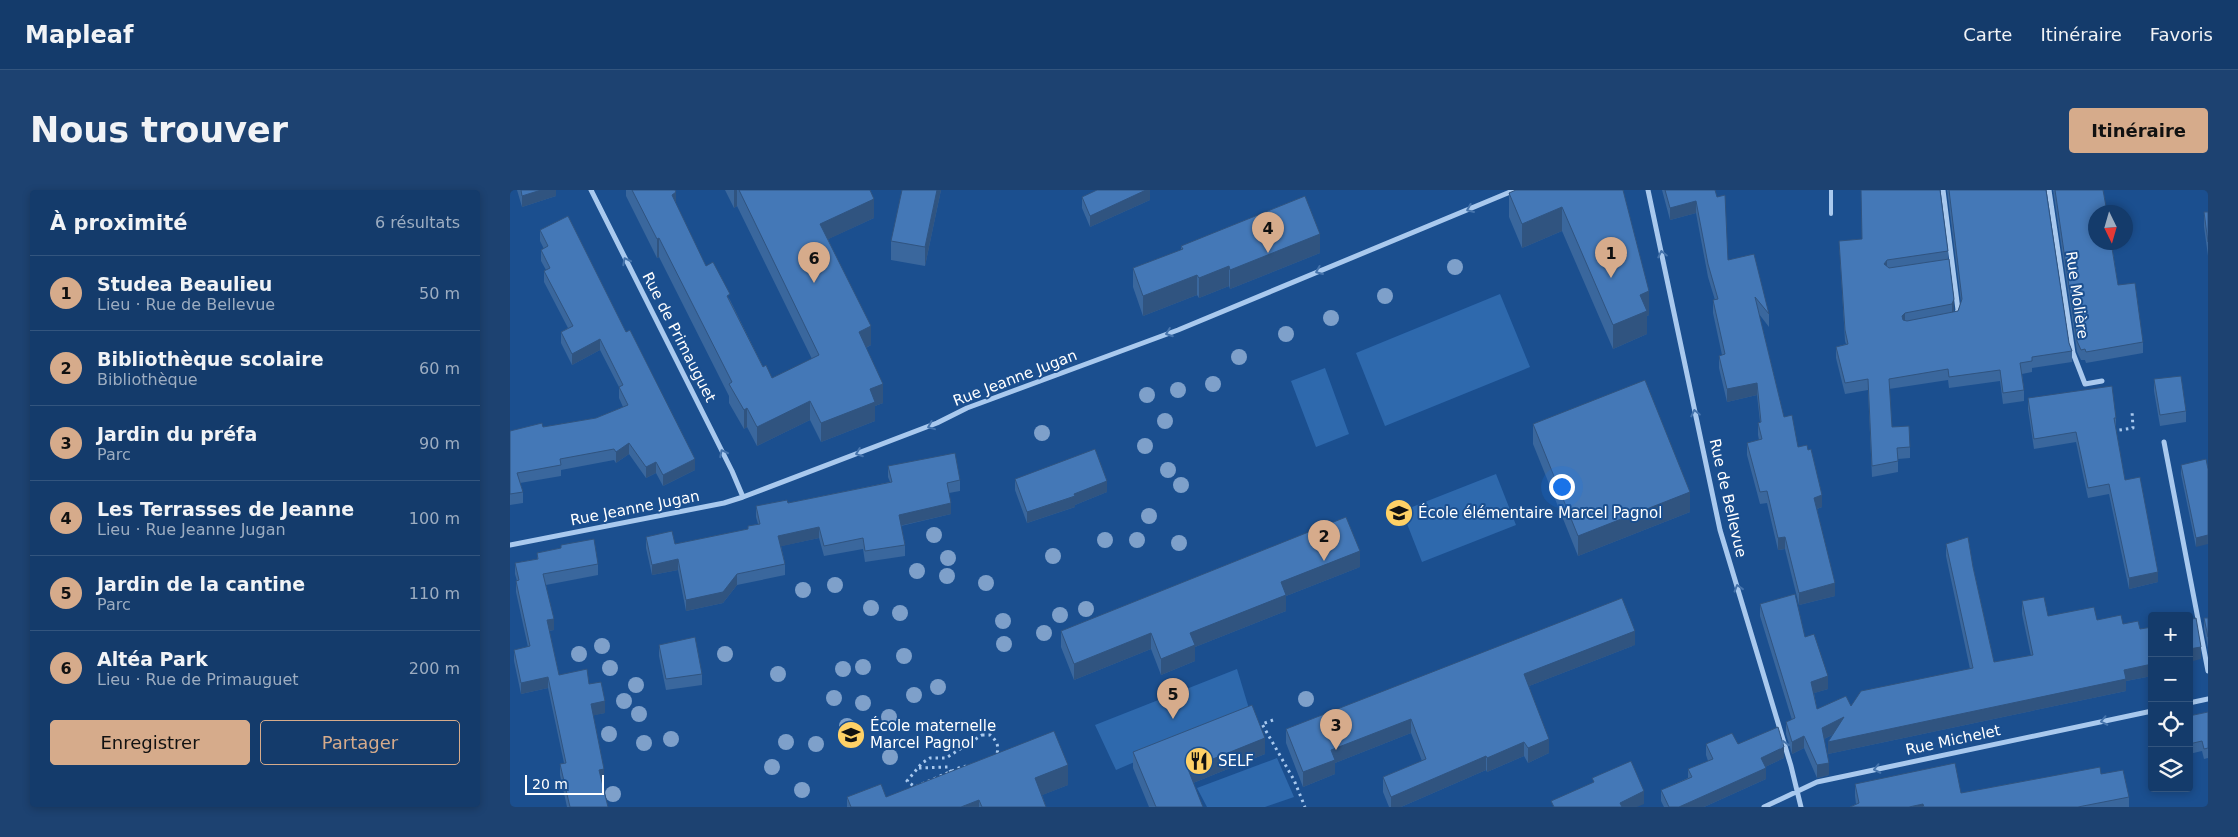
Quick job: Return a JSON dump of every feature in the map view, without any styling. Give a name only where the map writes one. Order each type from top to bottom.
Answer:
[{"type":"street","name":"Rue de Primauguet","points":[[591,190],[732,471],[743,497]]},
{"type":"street","name":"Rue Jeanne Jugan","points":[[510,545],[724,503],[743,497],[937,423],[966,408],[1178,330],[1515,190]]},
{"type":"street","name":"Rue de Bellevue","points":[[1648,190],[1720,530],[1791,766],[1801,807]]},
{"type":"street","points":[[1943,190],[1958,310],[1955,319]]},
{"type":"street","name":"Rue Molière","points":[[2049,190],[2073,353],[2085,384],[2102,381]]},
{"type":"street","points":[[1943,267],[1953,265]]},
{"type":"street","points":[[2164,442],[2208,671]]},
{"type":"street","points":[[2193,702],[2208,699]]},
{"type":"street","name":"Rue Michelet","points":[[1764,807],[1817,782],[2148,712]]},
{"type":"lane","points":[[1831,190],[1831,214]]},
{"type":"path","points":[[2108,432],[2133,428],[2132,411]]},
{"type":"path","points":[[1273,720],[1262,724],[1294,780],[1306,807]]},
{"type":"path","points":[[990,735],[996,740],[999,747],[997,755],[992,762],[961,767],[915,787],[907,781],[918,768],[930,758],[946,758],[954,755],[982,736],[990,735]]},
{"type":"path","points":[[918,768],[944,766],[948,767],[951,772]]},
{"type":"shaded area","points":[[1500,294],[1530,367],[1385,426],[1356,353]]},
{"type":"shaded area","points":[[1325,368],[1349,434],[1316,447],[1291,381]]},
{"type":"shaded area","points":[[1496,474],[1516,525],[1422,562],[1402,511]]},
{"type":"shaded area","points":[[1237,669],[1250,712],[1116,770],[1095,725]]},
{"type":"shaded area","points":[[1277,758],[1294,797],[1265,807],[1207,807],[1197,788]]},
{"type":"building","points":[[521,190],[541,190],[522,196]]},
{"type":"building","points":[[632,190],[675,190],[676,192],[672,195],[706,266],[713,262],[730,294],[727,296],[763,367],[766,365],[772,378],[819,355],[739,190],[870,190],[874,199],[820,224],[871,326],[859,332],[883,384],[870,389],[875,402],[821,423],[810,401],[757,427],[747,408],[744,410],[729,384],[732,382],[659,238],[657,239]]},
{"type":"building","points":[[902,190],[937,190],[925,247],[891,241]]},
{"type":"building","points":[[1097,190],[1146,190],[1090,216],[1082,197]]},
{"type":"building","points":[[1516,190],[1623,190],[1649,291],[1640,295],[1647,311],[1613,325],[1562,207],[1522,224],[1509,193]]},
{"type":"building","points":[[1665,190],[1715,190],[1717,197],[1725,195],[1728,260],[1754,254],[1769,314],[1755,297],[1784,417],[1792,415],[1798,447],[1807,445],[1808,450],[1811,449],[1822,495],[1814,498],[1835,583],[1799,593],[1785,537],[1778,538],[1767,491],[1760,492],[1747,443],[1762,439],[1758,423],[1761,422],[1757,383],[1727,389],[1719,356],[1725,354],[1713,300],[1718,299],[1708,264],[1696,201],[1670,208]]},
{"type":"building","points":[[1861,190],[1940,190],[1948,251],[1887,260],[1884,264],[1889,268],[1949,259],[1954,299],[1952,304],[1905,313],[1902,316],[1903,320],[1907,321],[1958,311],[1962,299],[1949,190],[2046,190],[2069,343],[2072,351],[2032,357],[2032,361],[2020,363],[2024,390],[2003,393],[2000,370],[1949,377],[1948,369],[1889,379],[1892,427],[1909,426],[1910,447],[1897,448],[1898,461],[1872,466],[1868,379],[1845,383],[1836,347],[1848,344],[1845,330],[1839,241],[1862,239]]},
{"type":"building","points":[[2055,190],[2103,190],[2106,205],[2088,205],[2088,250],[2112,250],[2118,285],[2135,283],[2143,342],[2086,352],[2085,349],[2081,350],[2077,341]]},
{"type":"building","points":[[1305,196],[1320,234],[1230,270],[1229,266],[1199,278],[1197,275],[1143,296],[1133,268],[1183,249],[1181,246]]},
{"type":"building","points":[[2204,212],[2208,212],[2208,242]]},
{"type":"building","points":[[568,216],[626,332],[630,330],[695,459],[663,475],[656,462],[646,467],[629,443],[616,452],[614,449],[560,459],[561,465],[517,473],[523,492],[510,494],[510,431],[542,423],[543,427],[596,418],[628,405],[619,387],[623,385],[600,339],[572,354],[561,332],[573,326],[544,271],[550,268],[541,250],[548,246],[540,230]]},
{"type":"building","points":[[2181,376],[2186,411],[2160,415],[2154,379]]},
{"type":"building","points":[[1645,380],[1690,492],[1578,536],[1533,424]]},
{"type":"building","points":[[2112,386],[2116,418],[2114,418],[2125,480],[2140,477],[2158,572],[2129,578],[2109,484],[2088,488],[2076,432],[2034,439],[2028,398]]},
{"type":"building","points":[[1095,449],[1107,481],[1074,494],[1075,496],[1027,512],[1015,479]]},
{"type":"building","points":[[955,453],[960,480],[947,483],[951,503],[899,515],[905,545],[865,551],[863,538],[824,546],[819,527],[778,536],[785,564],[737,574],[723,592],[686,600],[678,559],[652,565],[646,537],[672,531],[675,544],[748,529],[748,526],[760,524],[756,506],[787,500],[788,503],[892,482],[888,466]]},
{"type":"building","points":[[2206,459],[2208,469],[2208,535],[2196,538],[2181,465]]},
{"type":"building","points":[[1346,517],[1360,551],[1281,582],[1286,595],[1190,633],[1195,645],[1161,659],[1151,633],[1074,664],[1061,631]]},
{"type":"building","points":[[1968,537],[1994,662],[2033,655],[2022,601],[2044,597],[2048,616],[2094,607],[2097,620],[2121,615],[2123,624],[2138,621],[2140,629],[2148,628],[2148,665],[2124,670],[2126,679],[1828,742],[1844,717],[1822,728],[1829,763],[1817,765],[1804,736],[1792,742],[1786,722],[1795,718],[1760,604],[1795,594],[1805,637],[1814,634],[1828,676],[1811,682],[1817,709],[1846,696],[1851,706],[1861,691],[1973,668],[1946,544]]},
{"type":"building","points":[[594,539],[598,564],[543,574],[554,619],[547,620],[559,675],[587,669],[589,684],[601,682],[605,701],[591,704],[604,769],[599,770],[608,807],[570,807],[560,764],[566,763],[548,677],[521,683],[514,650],[530,646],[516,581],[519,580],[515,563],[538,559],[537,553],[561,548],[561,545]]},
{"type":"building","points":[[1622,598],[1635,631],[1524,674],[1549,739],[1528,748],[1524,742],[1487,758],[1486,756],[1391,797],[1383,777],[1426,759],[1411,719],[1331,750],[1335,760],[1303,772],[1286,729]]},
{"type":"building","points":[[2196,618],[2201,647],[2193,648],[2193,619]]},
{"type":"building","points":[[2204,618],[2208,618],[2208,637]]},
{"type":"building","points":[[695,637],[702,674],[666,679],[659,645]]},
{"type":"building","name":"SELF","points":[[1252,705],[1265,738],[1188,769],[1203,807],[1156,807],[1133,752]]},
{"type":"building","points":[[2208,712],[2208,748],[2204,749],[2202,741],[2193,743],[2193,715]]},
{"type":"building","points":[[1778,727],[1784,747],[1761,758],[1766,768],[1679,807],[1669,807],[1661,790],[1692,777],[1688,769],[1713,759],[1706,744],[1732,733],[1738,744]]},
{"type":"building","points":[[1054,731],[1068,765],[1035,778],[1046,807],[982,807],[979,800],[961,807],[851,807],[847,797],[881,784],[886,797]]},
{"type":"building","points":[[1631,761],[1644,791],[1620,803],[1622,807],[1554,807],[1551,801],[1594,782],[1592,778]]},
{"type":"building","points":[[1955,763],[1961,793],[2100,767],[2101,774],[2123,770],[2129,797],[2078,807],[1924,807],[1923,804],[1909,807],[1850,807],[1859,803],[1855,784]]},
{"type":"place","name":"Les Terrasses de Jeanne","points":[[1268,253]]},
{"type":"place","name":"Studea Beaulieu","points":[[1611,278]]},
{"type":"place","name":"Altéa Park","points":[[814,283]]},
{"type":"place","name":"École élémentaire Marcel Pagnol","points":[[1399,513]]},
{"type":"place","name":"Bibliothèque scolaire","points":[[1324,561]]},
{"type":"place","name":"Jardin de la cantine","points":[[1173,719]]},
{"type":"place","name":"École maternelle Marcel Pagnol","points":[[851,735]]},
{"type":"place","name":"Jardin du préfa","points":[[1336,750]]},
{"type":"place","name":"SELF","points":[[1199,761]]}]
